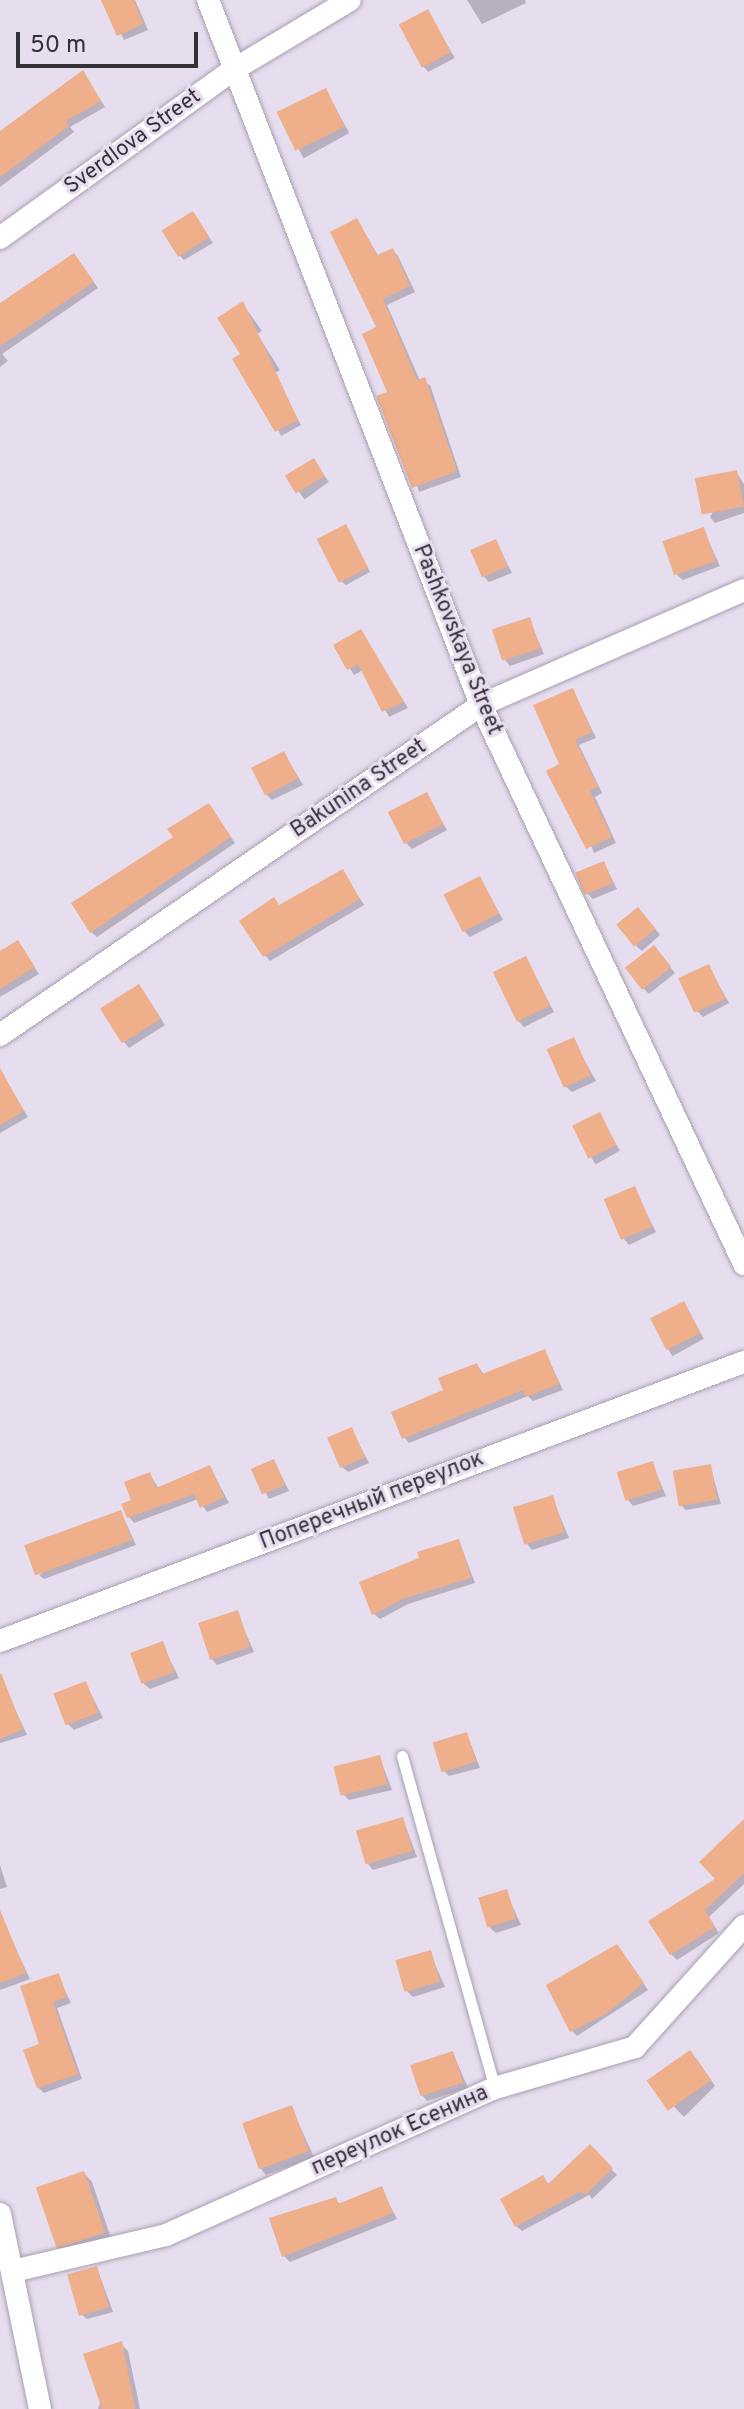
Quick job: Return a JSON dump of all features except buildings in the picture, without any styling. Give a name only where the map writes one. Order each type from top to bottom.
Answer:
[{"type":"street","name":"Pashkovskaya Street","points":[[208,0],[481,705],[744,1264]]},
{"type":"street","name":"Sverdlova Street","points":[[0,238],[233,70],[350,0]]},
{"type":"street","name":"Bakunina Street","points":[[0,1035],[481,705],[744,590]]},
{"type":"street","name":"Поперечный переулок","points":[[0,1641],[744,1362]]},
{"type":"street","name":"переулок Есенина","points":[[13,2271],[166,2235],[495,2088],[635,2047],[744,1926]]},
{"type":"street","points":[[0,2214],[40,2409]]},
{"type":"lane","points":[[402,1756],[495,2088]]}]
